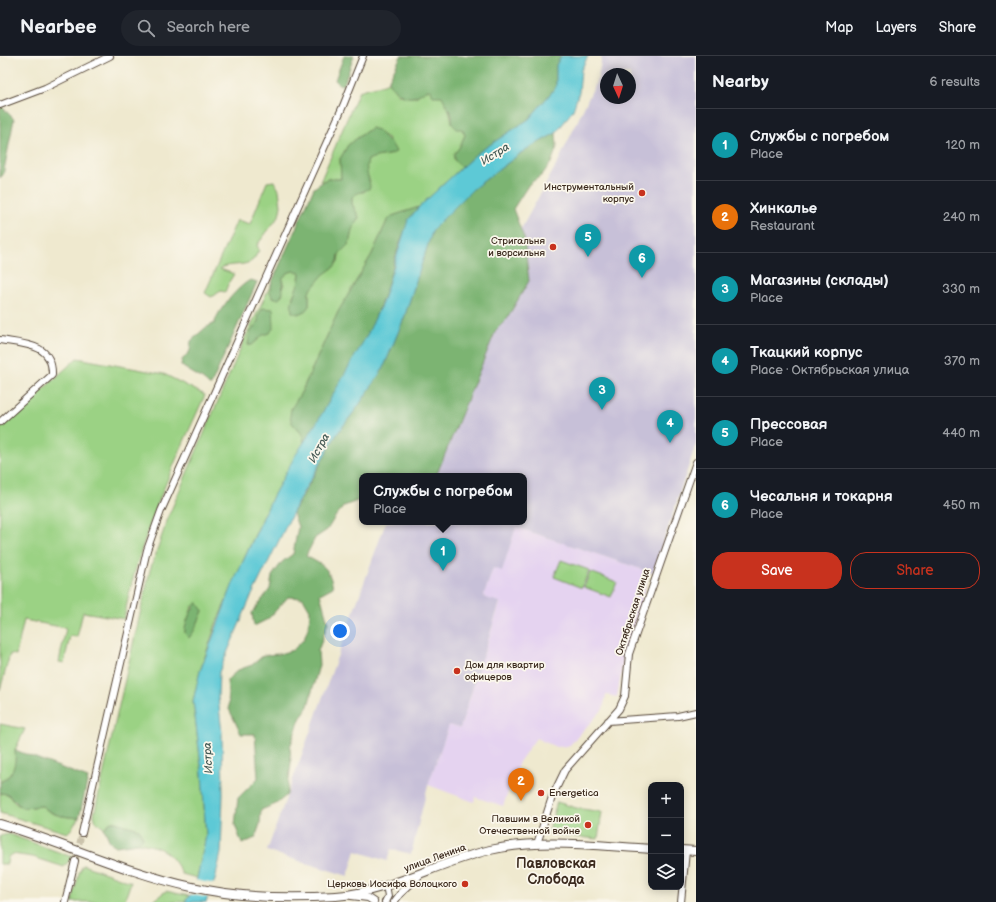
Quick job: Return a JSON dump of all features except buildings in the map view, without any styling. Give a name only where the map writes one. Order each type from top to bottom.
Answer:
[{"type":"main road","name":"улица Ленина","points":[[0,824],[140,872],[192,887],[250,896],[338,896],[386,885],[482,852],[510,846],[537,844],[648,849]]},
{"type":"main road","points":[[684,850],[696,851]]},
{"type":"street","points":[[0,105],[45,88],[110,56]]},
{"type":"street","points":[[82,833],[147,550],[161,511],[344,106],[363,56]]},
{"type":"street","points":[[0,340],[36,346],[46,353],[52,365],[52,375],[0,422]]},
{"type":"street","name":"Октябрьская улица","points":[[537,844],[552,797],[565,770],[619,709],[624,696],[629,654],[696,462]]},
{"type":"street","points":[[608,721],[678,716],[696,712]]},
{"type":"street","points":[[681,902],[684,854]]},
{"type":"street","points":[[65,902],[75,861]]},
{"type":"street","points":[[394,902],[411,882],[424,872]]},
{"type":"street","points":[[385,902],[388,896],[386,885]]},
{"type":"street","points":[[338,896],[368,898],[374,902]]},
{"type":"shaded area","points":[[602,56],[696,56],[696,444],[653,573],[516,527],[502,571],[493,568],[484,595],[485,598],[500,602],[460,728],[449,725],[428,785],[411,854],[391,849],[387,861],[356,851],[348,876],[267,851],[385,525],[527,525],[527,473],[404,473],[438,380],[559,160],[598,78]]},
{"type":"shaded area","points":[[516,527],[650,572],[625,651],[617,697],[606,695],[603,709],[569,746],[556,747],[536,738],[519,762],[503,806],[475,797],[474,802],[428,785],[449,725],[460,728],[500,603],[485,598],[484,595],[493,568],[502,570]]},
{"type":"green space","points":[[344,56],[354,56],[344,84],[340,85],[335,80]]},
{"type":"green space","points":[[401,56],[561,56],[556,65],[556,87],[529,119],[476,154],[462,167],[454,160],[454,154],[459,148],[465,135],[462,129],[457,129],[452,124],[452,116],[442,96],[433,96],[431,90],[429,90],[416,96],[403,96],[388,82]]},
{"type":"green space","points":[[388,82],[399,95],[415,97],[426,90],[432,90],[441,96],[448,106],[452,124],[462,129],[465,135],[459,148],[454,154],[454,160],[462,167],[419,207],[392,216],[387,221],[372,254],[338,312],[299,397],[292,423],[302,434],[304,442],[273,496],[216,624],[200,671],[193,701],[202,773],[206,836],[197,878],[182,874],[174,861],[165,852],[153,846],[138,843],[143,838],[139,829],[112,821],[104,828],[96,822],[94,815],[150,570],[169,515],[245,338],[272,282],[270,291],[284,286],[282,279],[287,273],[293,271],[300,272],[298,286],[292,298],[309,306],[309,292],[322,275],[334,267],[338,261],[339,254],[349,244],[352,230],[359,217],[352,204],[352,197],[357,192],[364,192],[370,181],[366,170],[368,160],[374,157],[389,155],[389,139],[371,128],[348,145],[340,159],[341,179],[327,179],[320,182],[359,91]],"holes":[[[258,321],[270,332],[263,335],[252,345],[248,345],[250,333]],[[192,606],[203,611],[194,631],[185,633],[185,626]]]},
{"type":"green space","points":[[0,105],[14,119],[3,175],[0,178]]},
{"type":"green space","points":[[371,128],[378,130],[392,145],[396,152],[368,160],[367,171],[370,188],[352,197],[352,204],[359,217],[352,230],[349,244],[339,254],[338,261],[334,267],[323,275],[309,292],[309,306],[305,311],[298,314],[292,312],[291,307],[293,297],[300,278],[300,273],[293,271],[287,273],[282,279],[283,293],[279,299],[272,297],[270,291],[272,282],[314,188],[327,179],[341,179],[340,159],[348,145]]},
{"type":"green space","points":[[556,133],[557,147],[551,163],[542,175],[529,184],[513,209],[524,238],[529,281],[506,320],[496,330],[437,473],[359,473],[359,500],[344,506],[327,530],[315,538],[306,556],[321,564],[327,570],[333,587],[320,594],[328,623],[318,651],[319,665],[308,706],[300,719],[290,747],[291,763],[287,795],[276,804],[261,810],[260,824],[255,838],[242,844],[235,825],[238,798],[258,778],[255,734],[241,734],[229,709],[227,680],[238,670],[252,665],[264,655],[279,654],[293,650],[304,639],[309,625],[310,610],[303,598],[288,597],[268,619],[254,626],[252,613],[270,589],[272,576],[282,562],[293,554],[298,527],[293,513],[337,434],[357,408],[383,369],[404,318],[433,229],[473,189],[525,150]]},
{"type":"green space","points":[[274,181],[279,190],[281,206],[279,216],[257,245],[259,250],[251,262],[223,267],[220,269],[234,274],[225,292],[221,291],[211,297],[205,293],[237,220],[250,224],[267,182]]},
{"type":"green space","points":[[419,207],[401,241],[374,321],[336,392],[304,442],[302,434],[292,423],[290,416],[291,409],[302,391],[338,312],[372,254],[387,221],[392,216]]},
{"type":"green space","points":[[251,280],[257,282],[211,385],[209,385],[203,379],[181,365],[182,360],[190,351],[191,341],[205,328],[215,323],[219,312],[229,299],[241,287]]},
{"type":"green space","points":[[263,308],[273,309],[274,326],[270,333],[263,335],[252,345],[248,345],[250,333],[258,321],[259,314]]},
{"type":"green space","points":[[77,358],[164,374],[205,395],[157,505],[138,561],[124,619],[83,612],[77,637],[70,636],[64,663],[59,662],[66,628],[24,620],[16,655],[10,654],[0,690],[0,429]]},
{"type":"green space","points":[[561,560],[589,570],[582,588],[554,577]]},
{"type":"green space","points":[[590,572],[617,582],[611,597],[584,587]]},
{"type":"green space","points":[[197,602],[203,611],[194,631],[189,638],[185,633],[185,626]]},
{"type":"green space","points":[[0,724],[25,729],[15,750],[16,760],[13,770],[6,779],[0,782]]},
{"type":"green space","points":[[15,750],[88,778],[79,818],[55,814],[42,806],[22,808],[8,794],[0,793],[0,782],[11,773],[13,769]]},
{"type":"green space","points":[[0,793],[8,794],[14,802],[22,808],[42,806],[46,810],[55,814],[79,818],[71,830],[67,833],[0,813]]},
{"type":"green space","points":[[557,802],[576,808],[602,812],[598,839],[549,834],[548,832]]},
{"type":"green space","points":[[112,821],[139,829],[143,838],[138,843],[116,846],[110,842],[104,828]]},
{"type":"green space","points":[[9,834],[72,857],[64,867],[33,857],[12,854],[8,857],[7,864],[0,864],[0,836]]},
{"type":"green space","points":[[83,865],[131,882],[124,902],[72,902],[79,873]]},
{"type":"green space","points":[[166,891],[189,896],[185,902],[151,902]]},
{"type":"water","name":"Истра","points":[[561,56],[588,56],[581,70],[579,92],[573,110],[556,133],[525,150],[473,189],[433,229],[404,318],[383,369],[357,408],[337,434],[300,498],[250,599],[219,672],[218,697],[222,733],[223,794],[221,853],[215,880],[206,902],[185,902],[192,892],[197,878],[206,836],[202,773],[193,701],[200,671],[234,581],[273,496],[367,335],[382,303],[408,220],[419,207],[476,154],[529,119],[556,87],[556,65]]},
{"type":"pier","points":[[194,880],[216,884],[210,898],[188,894]]},
{"type":"tunnel","points":[[75,861],[82,833]]},
{"type":"place","name":"Инструментальный корпус","points":[[642,193]]},
{"type":"place","name":"Стригальня и ворсильня","points":[[553,247]]},
{"type":"place","name":"Прессовая","points":[[588,257]]},
{"type":"place","name":"Чесальня и токарня","points":[[642,278]]},
{"type":"place","name":"Магазины (склады)","points":[[602,410]]},
{"type":"place","name":"Ткацкий корпус","points":[[670,443]]},
{"type":"place","name":"Службы с погребом","points":[[443,571]]},
{"type":"place","name":"Дом для квартир офицеров","points":[[457,671]]},
{"type":"place","name":"Energetica","points":[[541,793]]},
{"type":"place","name":"Хинкалье","points":[[521,801]]},
{"type":"place","name":"Павшим в Великой Отечественной войне","points":[[588,825]]},
{"type":"place","name":"Церковь Иосифа Волоцкого","points":[[465,884]]},
{"type":"district","name":"Павловская Слобода","points":[[556,872]]}]
